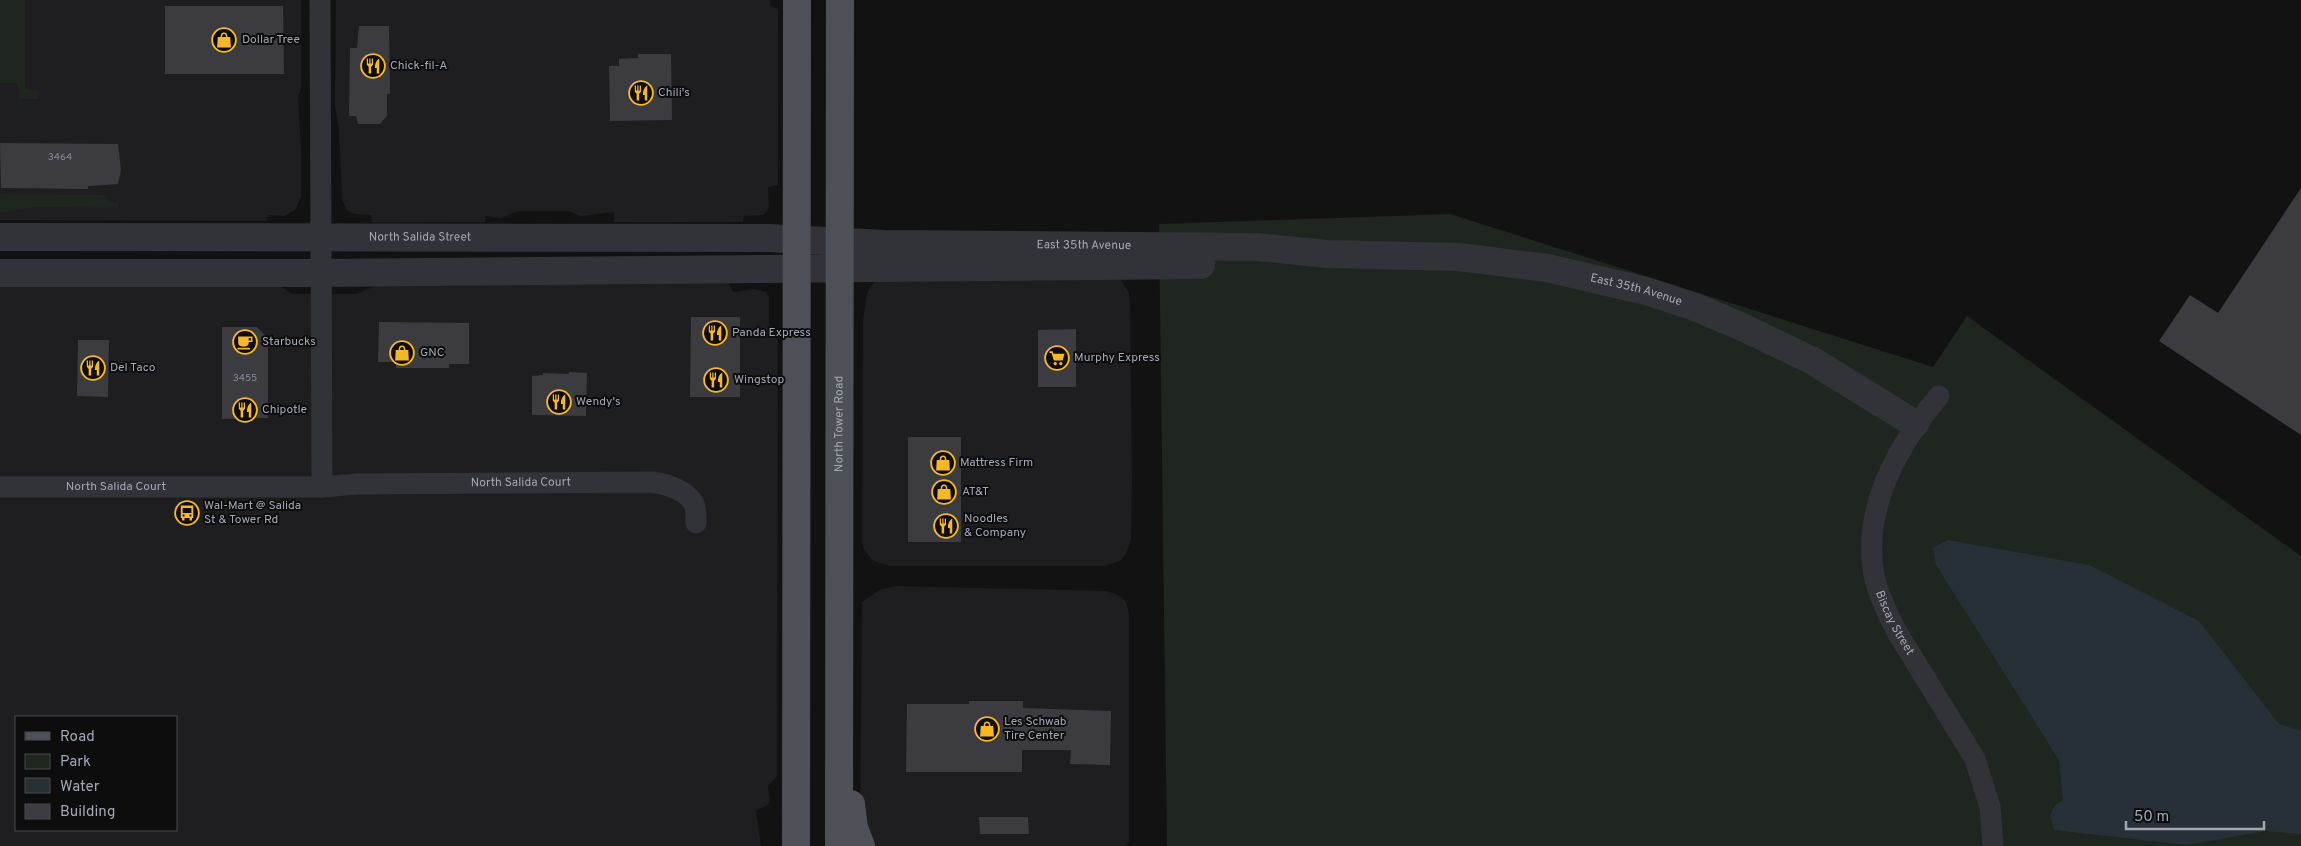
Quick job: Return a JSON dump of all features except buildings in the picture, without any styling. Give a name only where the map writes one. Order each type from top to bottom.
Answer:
[{"type":"main road","points":[[796,846],[797,0]]},
{"type":"main road","name":"North Tower Road","points":[[839,846],[841,731],[840,0]]},
{"type":"main road","points":[[841,731],[854,828],[861,846]]},
{"type":"street","points":[[320,0],[322,487]]},
{"type":"street","name":"North Salida Street","points":[[0,237],[321,236],[797,238],[840,240]]},
{"type":"street","name":"East 35th Avenue","points":[[840,240],[884,244],[1257,247],[1327,254],[1460,257],[1507,262],[1574,273],[1646,291],[1738,324],[1813,361],[1915,424]]},
{"type":"street","name":"East 35th Avenue","points":[[796,269],[1261,264],[1327,254]]},
{"type":"street","points":[[0,273],[321,273],[796,269]]},
{"type":"street","name":"Biscay Street","points":[[1939,396],[1915,424],[1889,472],[1877,508],[1873,542],[1874,576],[1897,632],[1975,759],[1990,807],[1993,846]]},
{"type":"street","name":"North Salida Court","points":[[0,487],[322,487],[358,484],[652,482],[664,484],[690,498],[695,507],[696,523]]},
{"type":"shaded area","points":[[0,0],[301,0],[301,89],[298,96],[301,197],[295,210],[284,216],[268,215],[266,221],[0,220]]},
{"type":"shaded area","points":[[336,0],[770,0],[770,5],[778,9],[778,185],[768,187],[769,208],[764,215],[744,216],[743,222],[614,222],[614,212],[581,216],[568,211],[518,211],[501,218],[486,216],[485,222],[372,222],[371,215],[354,214],[347,210],[342,199],[339,130],[335,105]]},
{"type":"shaded area","points":[[1120,278],[1129,293],[1130,305],[1132,479],[1131,539],[1126,554],[1121,560],[1105,566],[889,566],[872,560],[864,550],[862,542],[863,321],[867,293],[875,281]]},
{"type":"shaded area","points":[[21,280],[264,281],[266,287],[271,285],[280,286],[292,294],[356,294],[377,285],[389,286],[389,281],[728,282],[733,292],[754,289],[766,292],[769,297],[769,324],[778,331],[777,776],[768,786],[770,801],[768,805],[756,811],[761,846],[0,846],[0,284],[19,287]]},
{"type":"shaded area","points":[[895,586],[1107,591],[1120,596],[1126,602],[1129,614],[1129,841],[1126,846],[870,846],[860,824],[862,602],[880,590]]},
{"type":"green space","points":[[0,0],[25,0],[25,89],[40,91],[38,99],[19,99],[17,83],[0,83]]},
{"type":"green space","points":[[0,194],[104,195],[113,203],[118,203],[118,208],[36,207],[0,213]]},
{"type":"green space","points":[[1450,214],[1933,367],[1967,316],[2301,556],[2301,846],[1167,846],[1159,224]]},
{"type":"water","points":[[1948,540],[2089,565],[2199,621],[2279,724],[2301,731],[2301,834],[2266,831],[2186,845],[2054,830],[2050,815],[2055,805],[2063,800],[2059,760],[1936,565],[1933,548]]},
{"type":"place","name":"Dollar Tree","points":[[224,40]]},
{"type":"place","name":"Chick-fil-A","points":[[373,66]]},
{"type":"place","name":"Chili's","points":[[641,93]]},
{"type":"place","name":"Panda Express","points":[[715,333]]},
{"type":"place","name":"Starbucks","points":[[245,342]]},
{"type":"place","name":"GNC","points":[[402,353]]},
{"type":"place","name":"Murphy Express","points":[[1057,358]]},
{"type":"place","name":"Del Taco","points":[[93,368]]},
{"type":"place","name":"Wingstop","points":[[716,380]]},
{"type":"place","name":"Wendy's","points":[[559,402]]},
{"type":"place","name":"Chipotle","points":[[245,410]]},
{"type":"place","name":"Mattress Firm","points":[[943,463]]},
{"type":"place","name":"AT&T","points":[[944,492]]},
{"type":"place","name":"Wal-Mart @ Salida St & Tower Rd","points":[[187,513]]},
{"type":"place","name":"Noodles & Company","points":[[946,526]]},
{"type":"place","name":"Les Schwab Tire Center","points":[[987,729]]}]
